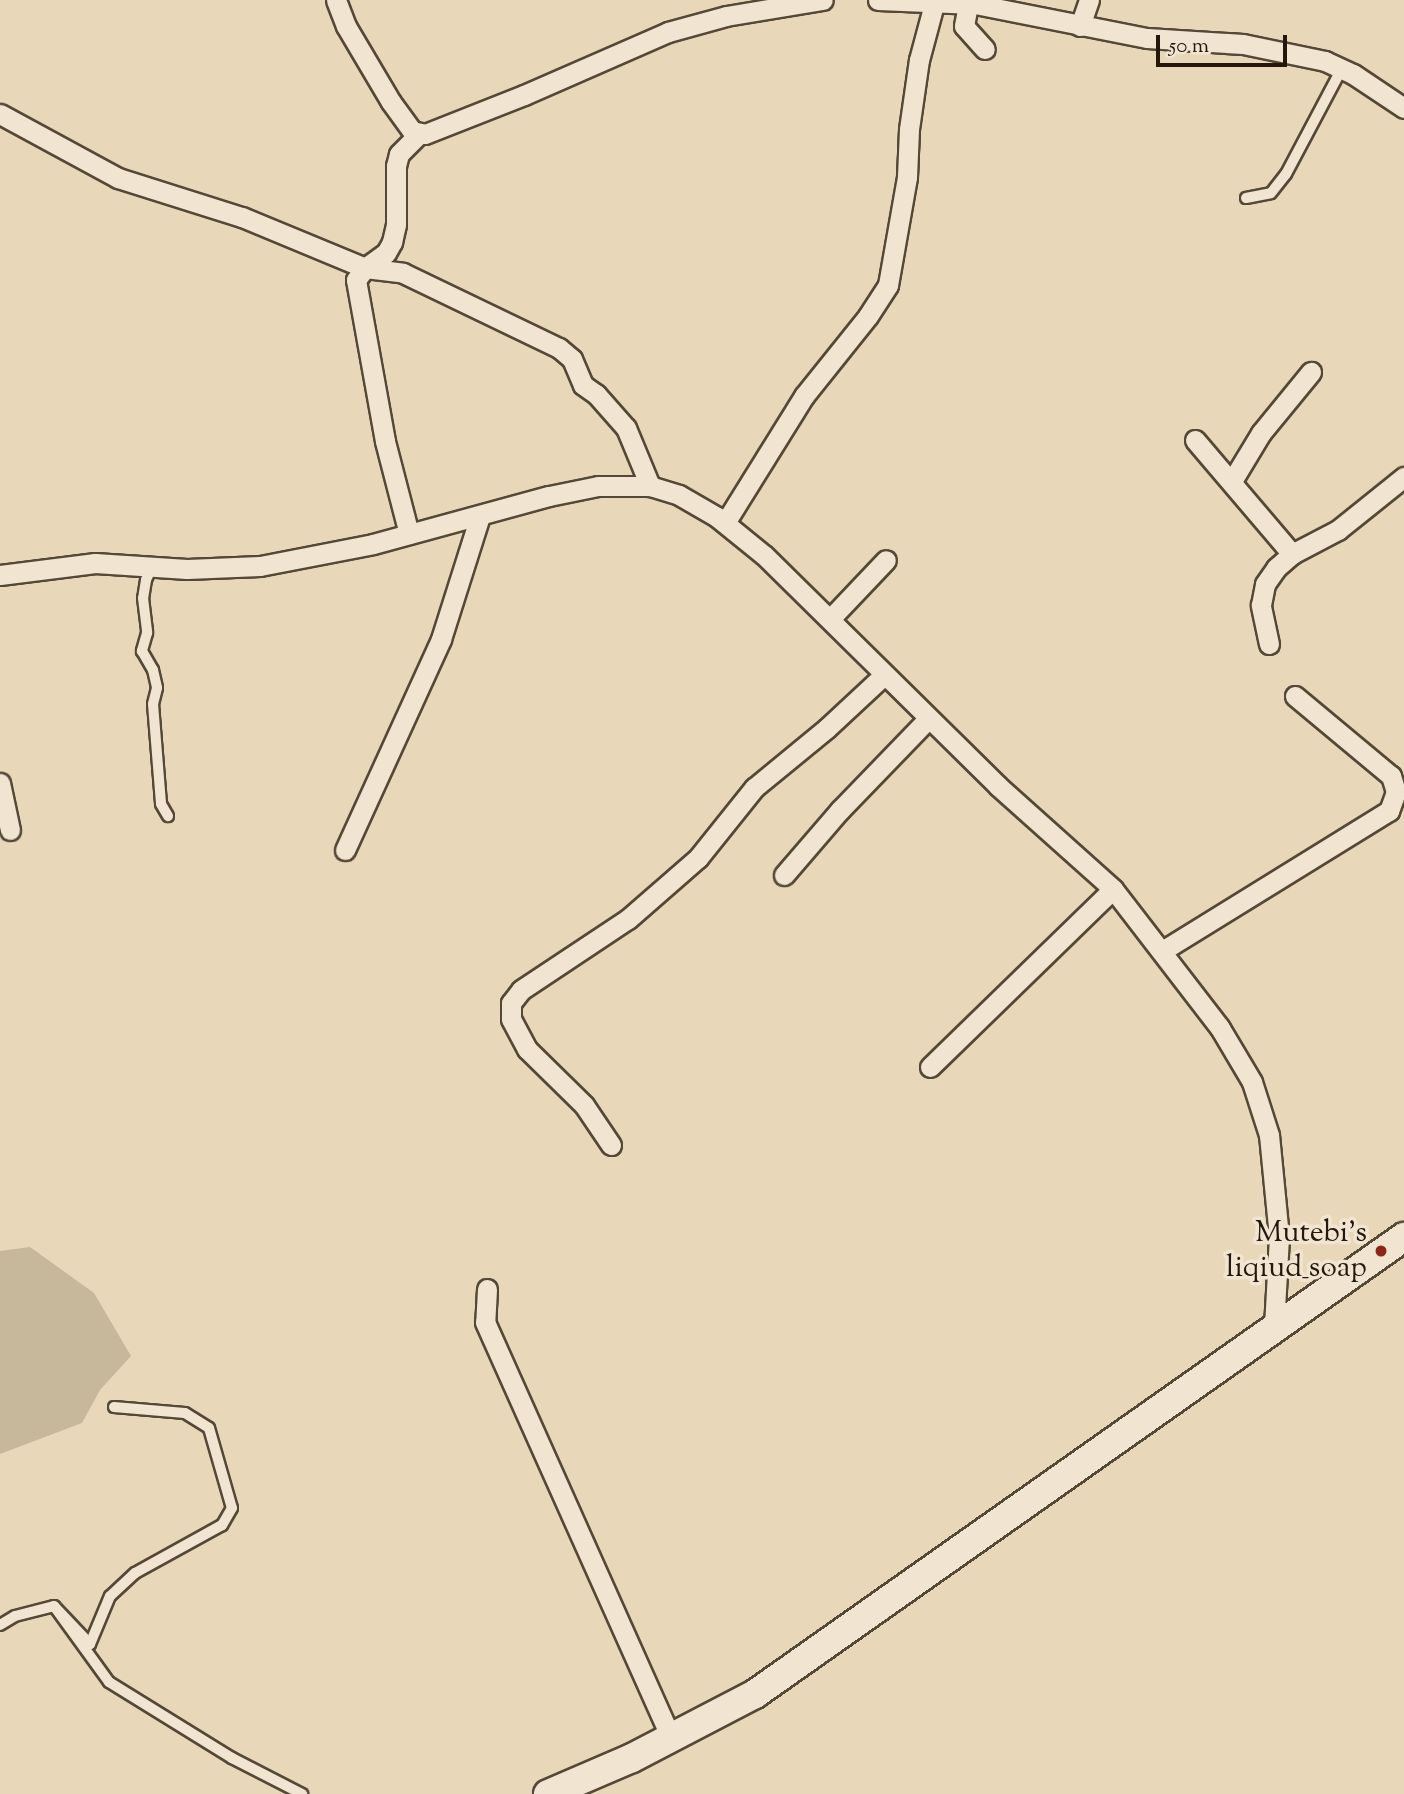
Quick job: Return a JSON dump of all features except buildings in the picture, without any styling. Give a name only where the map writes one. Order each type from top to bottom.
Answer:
[{"type":"street","points":[[336,0],[346,26],[391,102],[411,131],[425,134],[524,95],[668,32],[726,16],[823,0]]},
{"type":"street","points":[[877,0],[968,5],[1147,38],[1243,44],[1325,61],[1353,74],[1404,108]]},
{"type":"street","points":[[1080,26],[1089,0]]},
{"type":"street","points":[[725,523],[804,396],[868,316],[888,285],[907,177],[909,129],[919,60],[934,4]]},
{"type":"street","points":[[968,5],[964,26],[985,49]]},
{"type":"street","points":[[0,114],[118,178],[242,217],[365,268],[403,273],[559,348],[572,359],[583,385],[596,394],[626,428],[650,486]]},
{"type":"street","points":[[409,534],[385,441],[356,280],[365,268],[387,253],[392,242],[396,223],[396,166],[399,154],[420,133]]},
{"type":"street","points":[[1232,481],[1261,433],[1311,372]]},
{"type":"street","points":[[1195,440],[1292,554]]},
{"type":"street","points":[[1269,644],[1261,605],[1265,584],[1276,568],[1292,554],[1338,530],[1404,477]]},
{"type":"street","points":[[0,575],[95,563],[152,567],[260,566],[409,534],[549,495],[598,486],[650,486],[678,495],[725,523],[764,555],[830,619],[883,676],[1113,889],[1220,1028],[1252,1082],[1269,1135],[1279,1237],[1274,1327]]},
{"type":"street","points":[[345,850],[441,639],[480,516]]},
{"type":"street","points":[[830,619],[886,560]]},
{"type":"street","points":[[611,1145],[584,1105],[527,1049],[511,1020],[511,1003],[521,990],[638,911],[698,858],[754,788],[827,728],[883,676]]},
{"type":"street","points":[[1162,951],[1389,811],[1396,792],[1391,776],[1295,696]]},
{"type":"street","points":[[784,875],[840,810],[928,719]]},
{"type":"street","points":[[0,783],[10,830]]},
{"type":"street","points":[[930,1067],[1113,889]]},
{"type":"street","points":[[548,1794],[632,1758],[755,1694],[1404,1237]]},
{"type":"street","points":[[487,1289],[485,1322],[671,1737]]},
{"type":"lane","points":[[1246,198],[1271,193],[1286,174],[1340,72]]},
{"type":"lane","points":[[152,567],[145,580],[143,598],[147,633],[142,651],[153,670],[157,688],[153,704],[161,804],[167,816]]},
{"type":"lane","points":[[54,1606],[90,1644],[110,1596],[135,1573],[222,1525],[232,1508],[209,1428],[185,1413],[114,1407]]},
{"type":"lane","points":[[0,1625],[15,1616],[54,1606]]},
{"type":"lane","points":[[54,1606],[109,1682],[232,1758],[302,1794]]},
{"type":"shaded area","points":[[30,1247],[94,1293],[131,1356],[100,1390],[82,1423],[0,1454],[0,1251]]},
{"type":"place","name":"Mutebi's liqiud_soap","points":[[1381,1251]]}]
